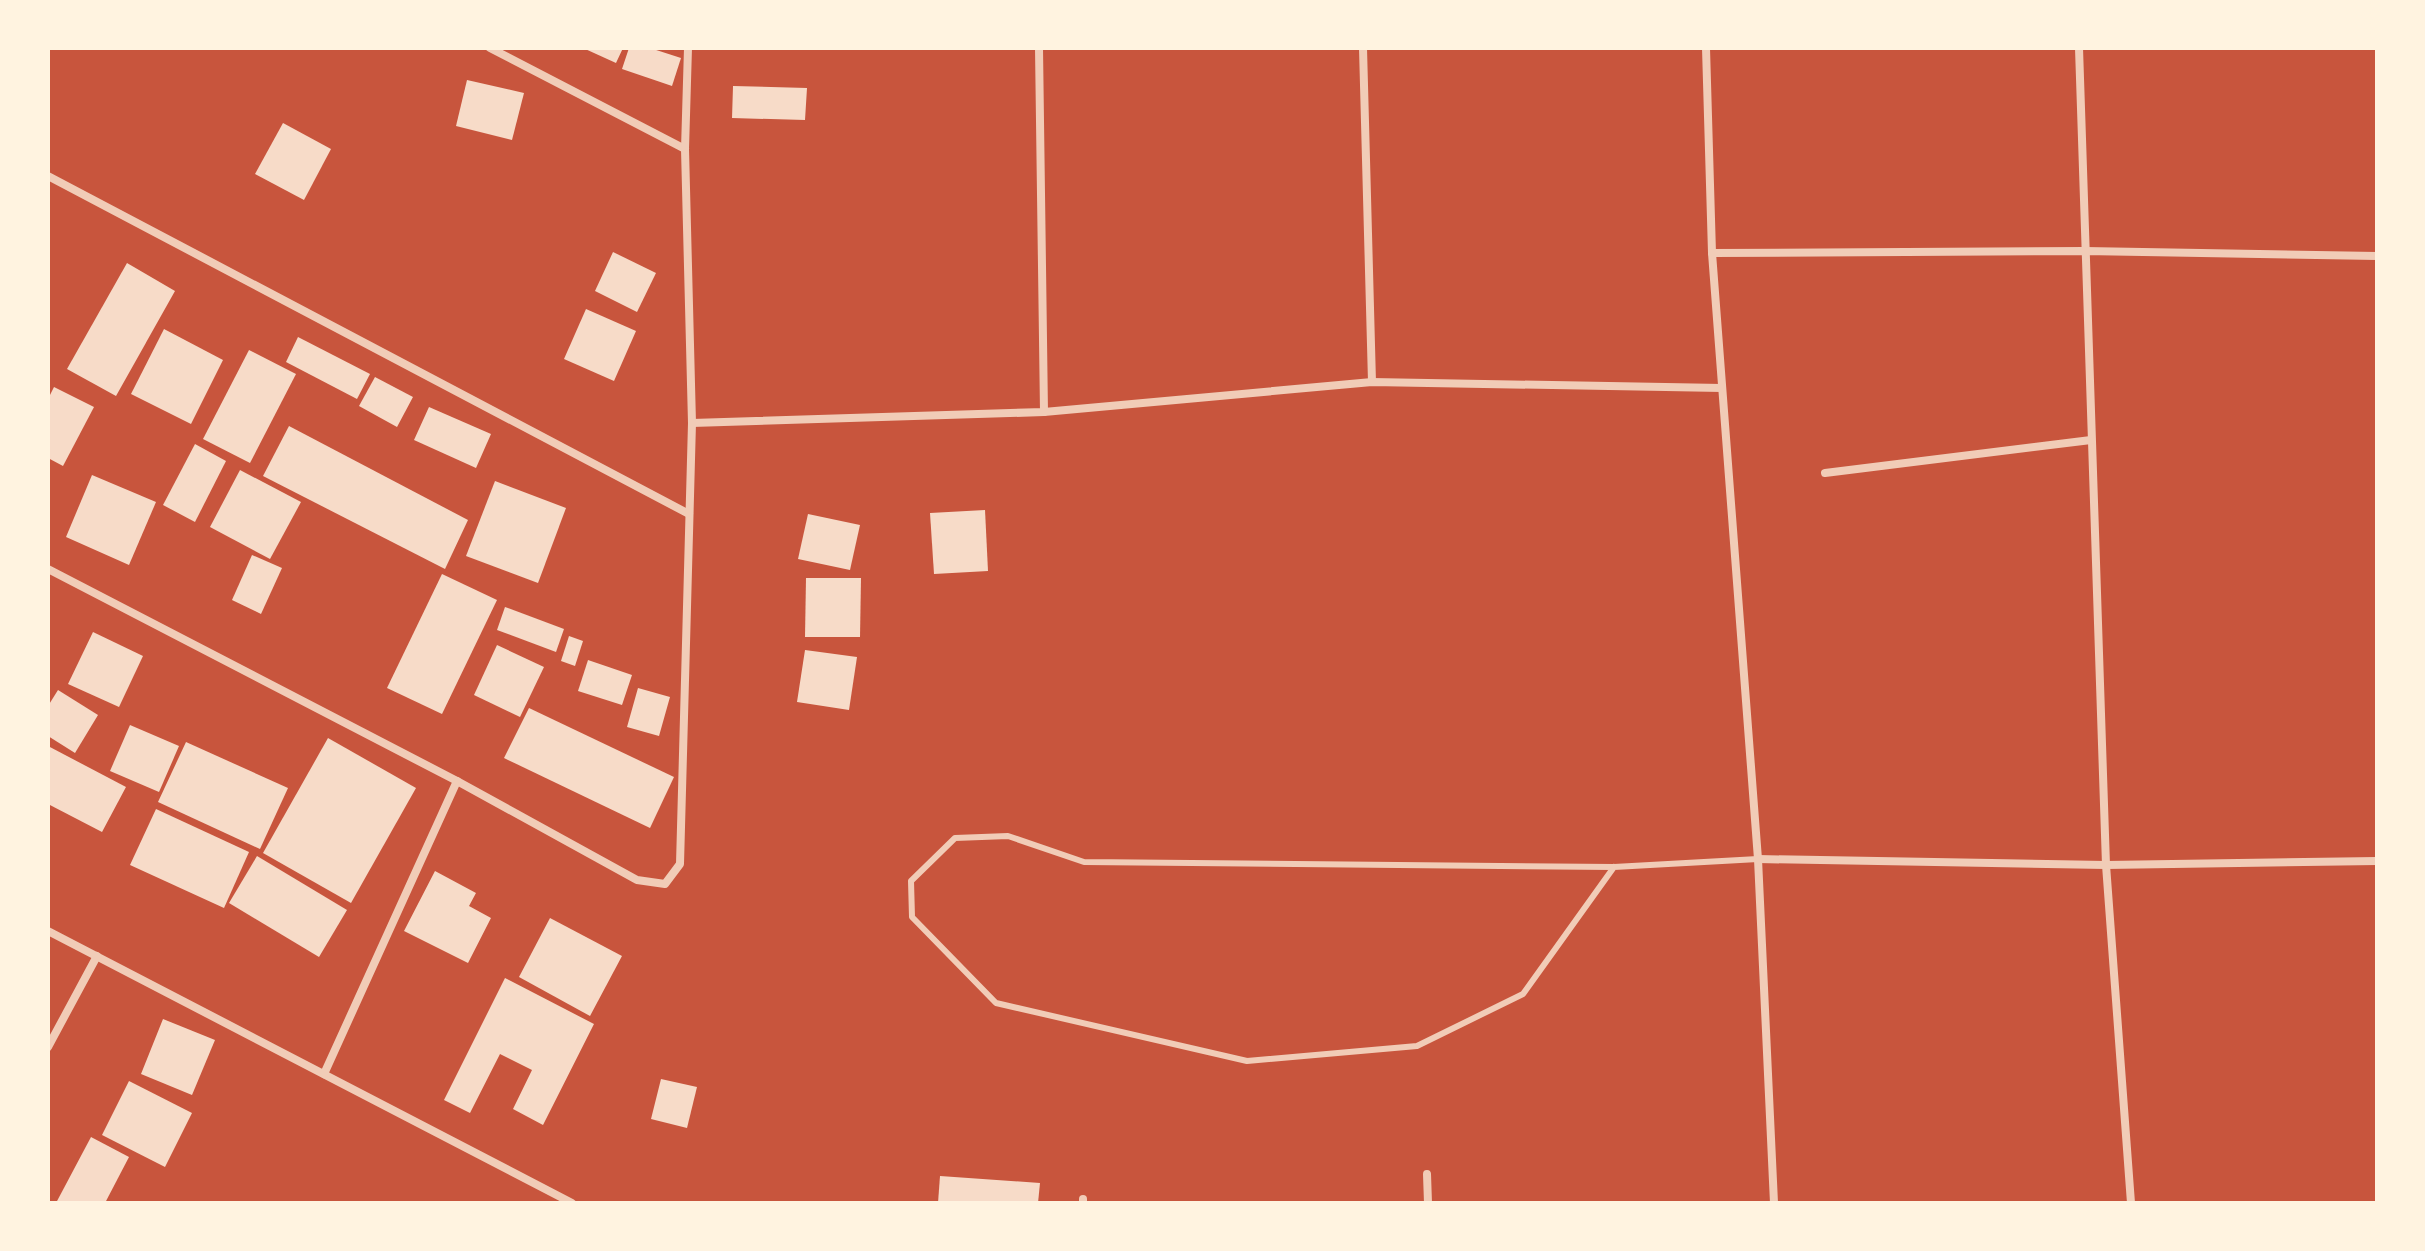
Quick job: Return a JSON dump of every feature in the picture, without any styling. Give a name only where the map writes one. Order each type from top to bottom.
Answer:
[{"type":"street","points":[[490,48],[685,149]]},
{"type":"street","points":[[48,569],[457,781],[637,880],[665,884],[680,864],[692,423],[685,149],[688,48]]},
{"type":"street","points":[[1039,48],[1044,412]]},
{"type":"street","points":[[1363,48],[1372,382]]},
{"type":"street","points":[[1706,48],[1712,253],[1758,859],[1774,1203]]},
{"type":"street","points":[[2079,48],[2106,865],[2131,1203]]},
{"type":"street","points":[[48,176],[689,514]]},
{"type":"street","points":[[1712,253],[2085,251],[2377,256]]},
{"type":"street","points":[[692,423],[1044,412],[1372,382],[1722,388]]},
{"type":"street","points":[[1825,473],[2091,440]]},
{"type":"street","points":[[324,1074],[457,781]]},
{"type":"street","points":[[1758,859],[2106,865],[2377,861]]},
{"type":"street","points":[[48,931],[572,1203]]},
{"type":"street","points":[[48,1047],[97,956]]},
{"type":"street","points":[[1427,1174],[1428,1203]]},
{"type":"lane","points":[[1614,867],[1523,994],[1417,1046],[1247,1061],[996,1003],[912,917],[911,881],[955,838],[1008,836],[1084,862],[1614,867],[1758,859]]},
{"type":"building","points":[[583,48],[623,48],[616,63]]},
{"type":"building","points":[[629,48],[650,48],[681,58],[672,86],[622,69]]},
{"type":"building","points":[[467,80],[524,93],[512,140],[456,126]]},
{"type":"building","points":[[733,86],[807,88],[805,120],[732,118]]},
{"type":"building","points":[[283,123],[331,149],[304,200],[255,174]]},
{"type":"building","points":[[613,252],[656,273],[637,312],[595,291]]},
{"type":"building","points":[[127,263],[175,291],[116,396],[67,369]]},
{"type":"building","points":[[586,309],[636,331],[614,381],[564,359]]},
{"type":"building","points":[[164,329],[223,360],[191,424],[131,394]]},
{"type":"building","points":[[298,337],[370,374],[357,399],[286,362]]},
{"type":"building","points":[[249,350],[296,374],[250,463],[203,439]]},
{"type":"building","points":[[375,377],[413,397],[397,427],[359,406]]},
{"type":"building","points":[[54,387],[94,407],[63,466],[48,458],[48,399]]},
{"type":"building","points":[[429,407],[491,434],[476,468],[414,440]]},
{"type":"building","points":[[289,426],[468,520],[445,569],[263,476]]},
{"type":"building","points":[[195,444],[226,461],[195,522],[163,505]]},
{"type":"building","points":[[240,470],[301,502],[270,559],[210,527]]},
{"type":"building","points":[[92,475],[156,502],[129,565],[66,537]]},
{"type":"building","points":[[495,481],[566,508],[538,583],[466,556]]},
{"type":"building","points":[[985,510],[988,571],[934,574],[930,513]]},
{"type":"building","points":[[808,514],[860,525],[850,570],[798,559]]},
{"type":"building","points":[[252,555],[282,568],[261,614],[232,600]]},
{"type":"building","points":[[442,574],[497,600],[442,714],[387,688]]},
{"type":"building","points":[[806,578],[861,578],[860,637],[805,637]]},
{"type":"building","points":[[505,607],[564,629],[556,652],[497,630]]},
{"type":"building","points":[[93,632],[143,656],[119,707],[68,684]]},
{"type":"building","points":[[569,636],[583,641],[575,666],[561,661]]},
{"type":"building","points":[[497,645],[544,667],[520,717],[474,695]]},
{"type":"building","points":[[805,650],[857,657],[849,710],[797,702]]},
{"type":"building","points":[[588,660],[632,675],[622,705],[578,691]]},
{"type":"building","points":[[638,688],[670,697],[659,736],[627,727]]},
{"type":"building","points":[[58,690],[98,715],[75,753],[48,736],[48,706]]},
{"type":"building","points":[[529,708],[674,777],[650,828],[504,758]]},
{"type":"building","points":[[130,725],[179,746],[159,792],[110,771]]},
{"type":"building","points":[[328,738],[416,788],[351,903],[263,853]]},
{"type":"building","points":[[186,742],[288,788],[260,849],[158,802]]},
{"type":"building","points":[[48,746],[126,787],[102,832],[48,804]]},
{"type":"building","points":[[156,809],[249,852],[224,908],[130,865]]},
{"type":"building","points":[[257,856],[347,910],[319,957],[229,903]]},
{"type":"building","points":[[435,871],[476,893],[469,906],[491,918],[468,963],[404,931]]},
{"type":"building","points":[[550,918],[622,956],[590,1016],[519,977]]},
{"type":"building","points":[[505,978],[594,1024],[543,1125],[513,1109],[532,1070],[500,1054],[470,1113],[444,1100]]},
{"type":"building","points":[[163,1019],[215,1040],[192,1095],[141,1074]]},
{"type":"building","points":[[661,1079],[697,1087],[687,1128],[651,1119]]},
{"type":"building","points":[[129,1081],[192,1113],[165,1167],[102,1135]]},
{"type":"building","points":[[91,1137],[129,1157],[105,1203],[56,1203]]},
{"type":"building","points":[[940,1176],[1040,1183],[1038,1203],[938,1203]]}]
